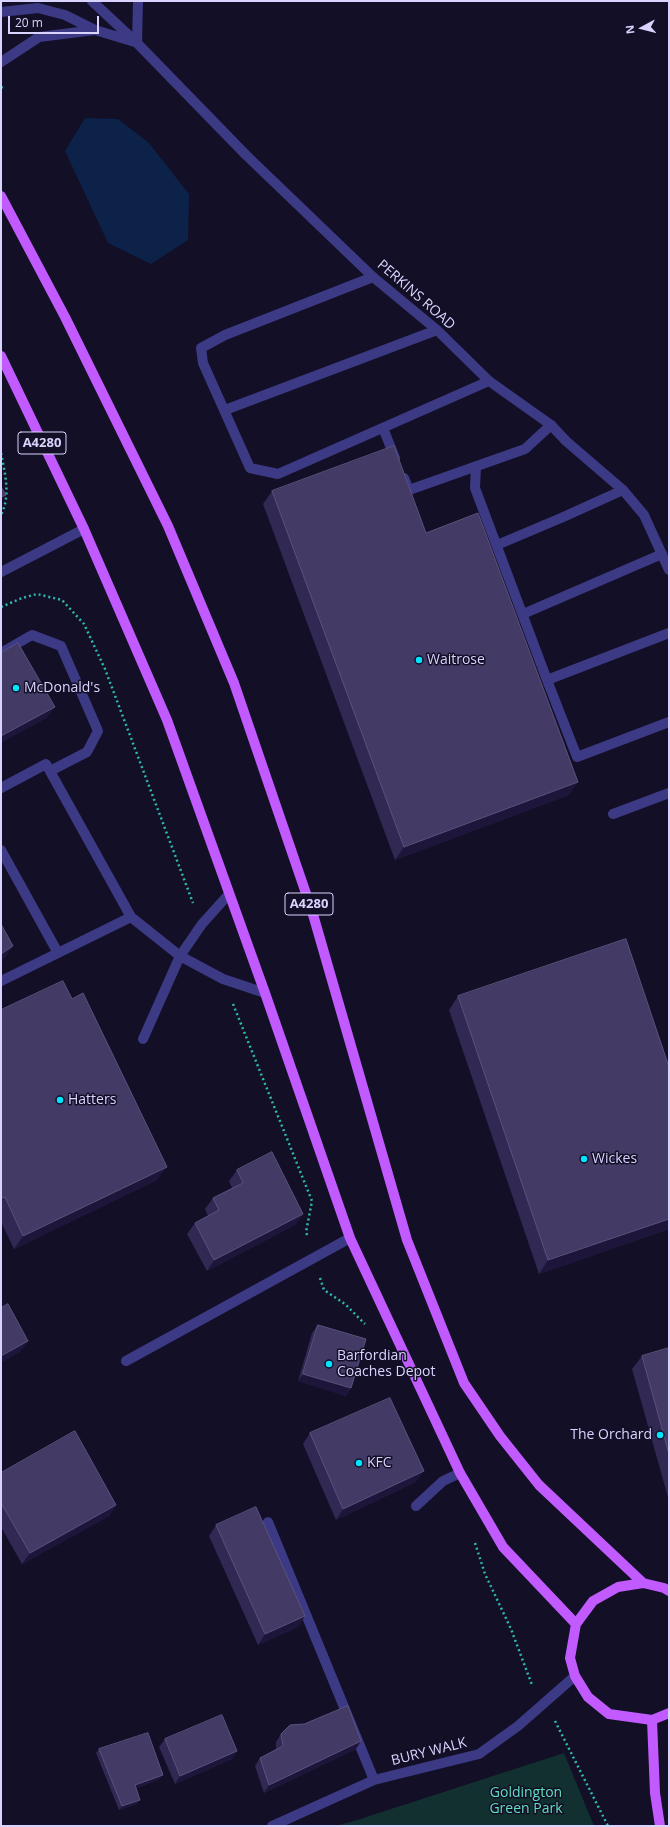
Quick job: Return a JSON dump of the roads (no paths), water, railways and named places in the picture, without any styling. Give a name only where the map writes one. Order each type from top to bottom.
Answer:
[{"type":"main road","name":"A4280","points":[[1,196],[64,317],[168,526],[234,683],[312,912],[407,1240],[464,1383],[500,1436],[539,1485],[643,1584]]},
{"type":"main road","name":"A4280","points":[[1,356],[84,529],[167,720],[265,993],[350,1238],[460,1473],[503,1547],[576,1624]]},
{"type":"main road","points":[[669,1591],[664,1588],[643,1584],[618,1587],[593,1601],[576,1624],[570,1658],[575,1676],[588,1697],[609,1714],[652,1720],[669,1713]]},
{"type":"main road","points":[[652,1720],[655,1793],[660,1826]]},
{"type":"street","name":"PERKINS ROAD","points":[[94,1],[137,43],[246,156],[373,278],[436,330],[489,382],[551,425],[566,441],[623,490],[644,515],[669,570]]},
{"type":"street","points":[[137,43],[138,1]]},
{"type":"street","name":"PERKINS ROAD","points":[[1,12],[38,8],[65,15],[95,30],[137,43]]},
{"type":"street","name":"PERKINS ROAD","points":[[1,62],[39,37],[95,30]]},
{"type":"street","points":[[373,278],[225,335],[202,348],[203,363],[250,468],[278,474],[489,382]]},
{"type":"street","points":[[225,410],[436,330]]},
{"type":"street","points":[[383,428],[409,490],[525,449],[551,425]]},
{"type":"street","points":[[476,467],[475,488],[577,757],[669,722]]},
{"type":"street","points":[[496,545],[623,490]]},
{"type":"street","points":[[1,572],[84,529]]},
{"type":"street","points":[[523,614],[662,554]]},
{"type":"street","points":[[547,680],[669,633]]},
{"type":"street","points":[[1,653],[32,635],[61,646],[98,731],[87,752],[50,771]]},
{"type":"street","points":[[1,788],[46,764],[131,917],[180,956],[223,979],[265,993]]},
{"type":"street","points":[[613,814],[669,793]]},
{"type":"street","points":[[1,850],[58,953]]},
{"type":"street","points":[[143,1039],[180,956],[202,924],[229,894]]},
{"type":"street","points":[[1,981],[131,917]]},
{"type":"street","points":[[126,1361],[350,1238]]},
{"type":"street","points":[[416,1506],[443,1481],[460,1473]]},
{"type":"street","points":[[268,1522],[374,1780]]},
{"type":"street","name":"BURY WALK","points":[[272,1826],[374,1780],[479,1754],[518,1726],[575,1676]]},
{"type":"water","points":[[85,118],[118,119],[149,143],[189,194],[188,240],[151,264],[108,243],[65,151]]},
{"type":"place","name":"Waitrose","points":[[419,660]]},
{"type":"place","name":"McDonald's","points":[[16,688]]},
{"type":"place","name":"Hatters","points":[[60,1100]]},
{"type":"place","name":"Wickes","points":[[584,1159]]},
{"type":"place","name":"Barfordian Coaches Depot","points":[[329,1364]]},
{"type":"place","name":"The Orchard","points":[[660,1435]]},
{"type":"place","name":"KFC","points":[[359,1463]]},
{"type":"park label","name":"Goldington Green Park","points":[[526,1802]]}]
